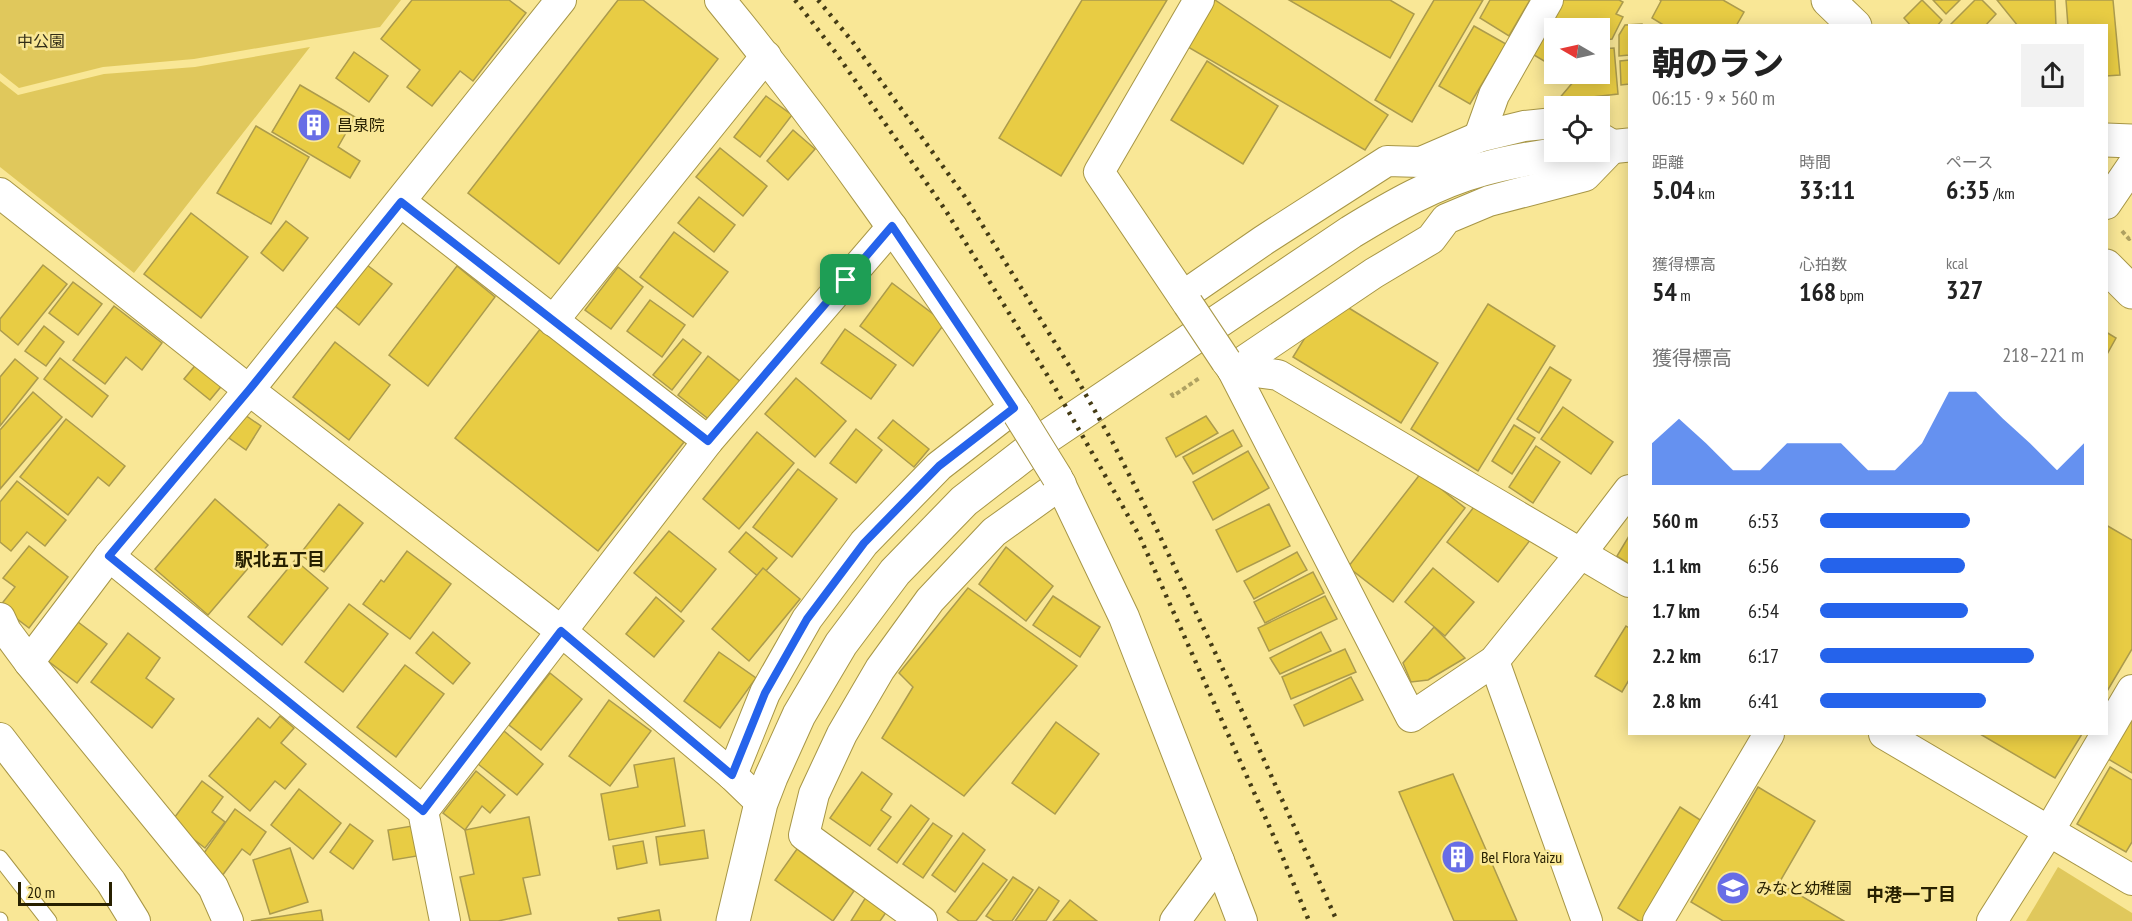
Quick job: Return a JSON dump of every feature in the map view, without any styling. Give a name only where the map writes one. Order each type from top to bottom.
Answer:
[{"type":"street","points":[[29,662],[109,556],[249,390],[561,0]]},
{"type":"street","points":[[720,0],[766,56],[892,226],[1016,411],[1059,480],[1124,617],[1242,921]]},
{"type":"street","points":[[1199,0],[1099,172],[1185,300],[1411,717],[1494,662],[1628,491]]},
{"type":"street","points":[[1479,137],[1494,94],[1548,0]]},
{"type":"street","points":[[1828,0],[1853,24]]},
{"type":"street","points":[[553,321],[766,56]]},
{"type":"street","points":[[1185,300],[1264,240],[1387,161],[1421,162],[1479,137],[1524,126],[1544,124]]},
{"type":"street","points":[[2108,140],[2132,141]]},
{"type":"street","points":[[733,921],[761,803],[799,715],[841,644],[895,572],[964,501],[1048,436],[1350,232],[1396,205],[1437,185],[1482,169],[1544,156]]},
{"type":"street","points":[[1221,368],[1431,240],[1446,219],[1489,201],[1585,176],[1596,162]]},
{"type":"street","points":[[2108,201],[2132,165]]},
{"type":"street","points":[[0,193],[249,390],[561,631],[732,775],[761,803]]},
{"type":"street","points":[[401,202],[708,441]]},
{"type":"street","points":[[423,811],[708,441],[892,226]]},
{"type":"street","points":[[2108,268],[2132,292]]},
{"type":"street","points":[[1221,368],[1278,375],[1628,581]]},
{"type":"street","points":[[732,775],[765,693],[807,619],[864,543],[939,466],[1016,411]]},
{"type":"street","points":[[922,921],[804,835],[814,794],[842,734],[874,678],[930,600],[994,532],[1059,480]]},
{"type":"street","points":[[109,556],[423,811],[445,921]]},
{"type":"street","points":[[0,618],[6,631],[29,662],[213,887],[228,921]]},
{"type":"street","points":[[1494,662],[1587,921]]},
{"type":"street","points":[[2108,731],[2132,690]]},
{"type":"street","points":[[1658,921],[1768,735]]},
{"type":"street","points":[[1886,735],[2132,880]]},
{"type":"street","points":[[1992,921],[2106,735]]},
{"type":"street","points":[[0,738],[111,882],[135,921]]},
{"type":"street","points":[[1175,921],[1220,861]]},
{"type":"lane","points":[[0,858],[49,921]]},
{"type":"path","points":[[1178,393],[1221,368]]},
{"type":"green space","name":"中公園","points":[[0,0],[401,0],[380,27],[194,59],[103,67],[19,88],[0,73]]},
{"type":"green space","points":[[310,47],[134,273],[0,167],[0,81],[18,95],[104,74],[195,67]]},
{"type":"green space","points":[[2058,867],[2132,913],[2132,921],[2026,921]]},
{"type":"building","points":[[412,0],[509,0],[526,13],[473,81],[460,71],[432,106],[407,87],[420,70],[381,39]]},
{"type":"building","points":[[618,0],[643,0],[718,59],[559,264],[468,193]]},
{"type":"building","points":[[1082,0],[1167,0],[1061,176],[999,138]]},
{"type":"building","points":[[1215,0],[1388,115],[1365,150],[1188,47]]},
{"type":"building","points":[[1289,0],[1390,0],[1414,14],[1390,58]]},
{"type":"building","points":[[1434,0],[1483,0],[1412,122],[1375,100]]},
{"type":"building","points":[[1490,0],[1530,0],[1509,36],[1480,18]]},
{"type":"building","points":[[1563,0],[1619,0],[1623,2],[1616,14],[1623,17],[1612,39],[1610,39],[1610,18],[1552,18]]},
{"type":"building","points":[[1723,0],[1744,12],[1737,24],[1662,24],[1652,18],[1661,1]]},
{"type":"building","points":[[1922,0],[1942,20],[1939,24],[1909,24],[1904,18]]},
{"type":"building","points":[[1933,0],[1960,0],[1946,14]]},
{"type":"building","points":[[1975,0],[1982,0],[1996,14],[1987,24],[1951,24]]},
{"type":"building","points":[[1997,0],[2055,0],[2056,24],[2016,24]]},
{"type":"building","points":[[2066,0],[2113,0],[2120,75],[2108,76],[2108,24],[2068,24]]},
{"type":"building","points":[[1625,25],[1628,25],[1628,55],[1619,56],[1619,35]]},
{"type":"building","points":[[1474,26],[1506,44],[1470,104],[1439,86]]},
{"type":"building","points":[[1544,29],[1544,61],[1529,52]]},
{"type":"building","points":[[1610,48],[1614,48],[1618,94],[1561,96],[1571,84],[1610,84]]},
{"type":"building","points":[[354,52],[388,76],[369,102],[336,78]]},
{"type":"building","points":[[1628,60],[1628,84],[1621,85],[1620,61]]},
{"type":"building","points":[[1207,61],[1278,106],[1243,164],[1171,120]]},
{"type":"building","name":"昌泉院","points":[[300,85],[355,117],[338,147],[360,161],[350,178],[272,132]]},
{"type":"building","points":[[766,96],[792,115],[760,157],[734,137]]},
{"type":"building","points":[[256,126],[309,157],[271,224],[217,193]]},
{"type":"building","points":[[793,130],[815,149],[788,180],[767,161]]},
{"type":"building","points":[[720,148],[767,186],[743,216],[696,177]]},
{"type":"building","points":[[699,197],[735,225],[714,252],[678,223]]},
{"type":"building","points":[[191,213],[248,257],[201,318],[144,274]]},
{"type":"building","points":[[286,221],[308,238],[283,271],[261,253]]},
{"type":"building","points":[[674,232],[728,272],[693,317],[640,277]]},
{"type":"building","points":[[43,265],[67,284],[18,345],[0,330],[0,319]]},
{"type":"building","points":[[367,265],[392,284],[359,325],[335,306]]},
{"type":"building","points":[[457,266],[495,297],[428,386],[389,355]]},
{"type":"building","points":[[618,267],[643,287],[611,329],[585,310]]},
{"type":"building","points":[[73,282],[102,304],[78,335],[49,313]]},
{"type":"building","points":[[892,283],[945,323],[913,366],[860,326]]},
{"type":"building","points":[[650,300],[685,325],[662,357],[627,331]]},
{"type":"building","points":[[1488,304],[1555,346],[1478,471],[1411,429]]},
{"type":"building","points":[[1344,305],[1438,363],[1401,423],[1293,357],[1314,323]]},
{"type":"building","points":[[114,306],[162,343],[142,370],[126,357],[105,384],[73,360]]},
{"type":"building","points":[[44,326],[64,342],[46,366],[25,351]]},
{"type":"building","points":[[541,328],[684,442],[598,551],[455,438]]},
{"type":"building","points":[[845,329],[896,365],[871,399],[821,363]]},
{"type":"building","points":[[2108,333],[2116,338],[2108,352]]},
{"type":"building","points":[[683,339],[701,353],[672,390],[653,375]]},
{"type":"building","points":[[335,342],[390,385],[349,440],[293,397]]},
{"type":"building","points":[[708,356],[741,382],[711,421],[678,395]]},
{"type":"building","points":[[60,358],[108,396],[92,417],[44,379]]},
{"type":"building","points":[[15,359],[38,378],[0,426],[0,377]]},
{"type":"building","points":[[198,362],[224,383],[210,400],[184,379]]},
{"type":"building","points":[[1550,367],[1571,380],[1539,433],[1517,419]]},
{"type":"building","points":[[796,378],[846,421],[815,457],[765,414]]},
{"type":"building","points":[[33,392],[62,417],[0,489],[0,430]]},
{"type":"building","points":[[1563,407],[1613,442],[1591,474],[1541,439]]},
{"type":"building","points":[[245,415],[261,426],[246,450],[229,438]]},
{"type":"building","points":[[1206,416],[1218,433],[1176,457],[1166,438]]},
{"type":"building","points":[[66,419],[125,466],[109,486],[98,477],[68,515],[20,477]]},
{"type":"building","points":[[893,420],[929,449],[914,467],[878,438]]},
{"type":"building","points":[[1514,425],[1535,438],[1512,474],[1492,461]]},
{"type":"building","points":[[856,429],[882,450],[856,483],[830,463]]},
{"type":"building","points":[[1233,430],[1242,446],[1193,474],[1183,457]]},
{"type":"building","points":[[757,432],[794,463],[739,529],[703,499]]},
{"type":"building","points":[[1536,446],[1560,462],[1533,503],[1509,487]]},
{"type":"building","points":[[1248,451],[1269,488],[1213,520],[1193,482]]},
{"type":"building","points":[[798,469],[837,499],[792,557],[753,527]]},
{"type":"building","points":[[1421,473],[1465,508],[1393,602],[1348,567]]},
{"type":"building","points":[[17,481],[66,520],[45,546],[27,532],[11,551],[0,542],[0,502]]},
{"type":"building","points":[[215,499],[268,545],[208,615],[155,569]]},
{"type":"building","points":[[1480,499],[1531,539],[1498,582],[1447,542]]},
{"type":"building","points":[[339,504],[363,523],[324,572],[300,554]]},
{"type":"building","points":[[1269,504],[1290,546],[1237,572],[1216,530]]},
{"type":"building","points":[[2108,526],[2132,540],[2132,649],[2108,690]]},
{"type":"building","points":[[669,531],[716,569],[681,612],[634,573]]},
{"type":"building","points":[[746,532],[777,558],[760,578],[729,552]]},
{"type":"building","points":[[1628,538],[1628,563],[1617,556]]},
{"type":"building","points":[[29,546],[68,577],[29,628],[0,606],[15,587],[3,578]]},
{"type":"building","points":[[1006,547],[1053,586],[1026,621],[979,584]]},
{"type":"building","points":[[407,551],[451,584],[410,639],[363,604],[381,580],[384,582]]},
{"type":"building","points":[[1297,552],[1307,570],[1254,599],[1244,581]]},
{"type":"building","points":[[295,560],[328,588],[282,645],[248,617]]},
{"type":"building","points":[[763,568],[800,599],[749,661],[712,629]]},
{"type":"building","points":[[1433,568],[1474,602],[1445,636],[1405,602]]},
{"type":"building","points":[[1313,572],[1324,593],[1265,623],[1254,602]]},
{"type":"building","points":[[968,588],[1077,666],[964,796],[882,738],[913,687],[899,673]]},
{"type":"building","points":[[1053,596],[1100,627],[1080,657],[1033,625]]},
{"type":"building","points":[[1325,596],[1337,619],[1269,651],[1258,628]]},
{"type":"building","points":[[656,597],[684,621],[654,657],[626,634]]},
{"type":"building","points":[[349,604],[388,634],[343,692],[305,662]]},
{"type":"building","points":[[78,622],[107,644],[77,683],[48,661]]},
{"type":"building","points":[[1626,626],[1628,627],[1628,682],[1622,692],[1595,676]]},
{"type":"building","points":[[1434,627],[1465,658],[1428,680],[1411,682],[1403,663]]},
{"type":"building","points":[[433,632],[470,663],[453,684],[416,653]]},
{"type":"building","points":[[1321,632],[1331,651],[1280,674],[1270,658]]},
{"type":"building","points":[[128,633],[160,658],[146,678],[174,699],[152,728],[91,682]]},
{"type":"building","points":[[1345,649],[1356,672],[1291,699],[1282,677]]},
{"type":"building","points":[[719,652],[756,678],[720,728],[684,701]]},
{"type":"building","points":[[405,665],[444,694],[396,757],[357,727]]},
{"type":"building","points":[[550,673],[582,699],[541,750],[509,725]]},
{"type":"building","points":[[1351,677],[1363,700],[1304,726],[1294,705]]},
{"type":"building","points":[[609,700],[651,731],[610,786],[569,756]]},
{"type":"building","points":[[2132,707],[2132,773],[2103,756]]},
{"type":"building","points":[[280,716],[294,728],[281,743],[306,764],[285,789],[275,781],[250,811],[209,776],[258,718],[270,728]]},
{"type":"building","points":[[1056,722],[1099,754],[1055,814],[1012,783]]},
{"type":"building","points":[[504,731],[543,764],[517,795],[478,764]]},
{"type":"building","points":[[1982,735],[2081,735],[2055,778]]},
{"type":"building","points":[[674,758],[685,826],[609,840],[601,794],[638,787],[634,765]]},
{"type":"building","points":[[2110,767],[2132,780],[2132,842],[2126,852],[2077,824]]},
{"type":"building","points":[[476,771],[505,795],[490,813],[482,806],[465,830],[443,813]]},
{"type":"building","points":[[862,772],[892,794],[881,810],[891,817],[870,846],[830,818]]},
{"type":"building","name":"Bel Flora Yaizu","points":[[1453,774],[1517,921],[1454,921],[1399,792]]},
{"type":"building","points":[[202,781],[223,797],[212,812],[225,822],[205,848],[171,822]]},
{"type":"building","points":[[1758,787],[1815,821],[1779,883],[1844,921],[1723,921],[1691,902]]},
{"type":"building","points":[[299,789],[341,823],[313,859],[271,825]]},
{"type":"building","points":[[911,805],[929,819],[897,863],[878,849]]},
{"type":"building","points":[[1680,807],[1705,823],[1645,921],[1639,921],[1618,908]]},
{"type":"building","points":[[235,809],[266,832],[250,855],[242,849],[222,876],[199,860]]},
{"type":"building","points":[[529,817],[540,875],[523,878],[531,914],[498,921],[470,921],[460,877],[474,874],[465,830]]},
{"type":"building","points":[[933,823],[952,836],[923,878],[903,864]]},
{"type":"building","points":[[350,824],[373,841],[353,869],[330,852]]},
{"type":"building","points":[[412,826],[417,856],[393,860],[388,830]]},
{"type":"building","points":[[704,830],[708,858],[660,865],[656,837]]},
{"type":"building","points":[[963,833],[985,850],[955,892],[932,875]]},
{"type":"building","points":[[643,841],[647,863],[617,869],[613,846]]},
{"type":"building","points":[[290,848],[308,902],[270,914],[253,860]]},
{"type":"building","points":[[797,849],[854,891],[833,921],[775,880]]},
{"type":"building","points":[[983,863],[1007,880],[976,921],[959,921],[947,912]]},
{"type":"building","points":[[1013,877],[1033,890],[1012,921],[994,921],[986,916]]},
{"type":"building","points":[[1039,887],[1059,901],[1046,921],[1015,921]]},
{"type":"building","points":[[866,897],[887,911],[880,921],[851,921]]},
{"type":"building","points":[[1070,900],[1097,921],[1053,921]]},
{"type":"building","points":[[321,910],[323,921],[251,921]]},
{"type":"building","points":[[659,910],[661,921],[619,921],[618,918]]},
{"type":"railway","points":[[795,0],[836,53],[946,211],[1054,386],[1139,535],[1278,846],[1309,921]]},
{"type":"railway","points":[[818,0],[852,41],[965,197],[1073,372],[1113,443],[1156,528],[1337,921]]},
{"type":"place","name":"昌泉院","points":[[314,125]]},
{"type":"place","name":"Bel Flora Yaizu","points":[[1458,857]]},
{"type":"place","name":"みなと幼稚園","points":[[1733,888]]},
{"type":"district","name":"駅北五丁目","points":[[280,560]]},
{"type":"district","name":"中港一丁目","points":[[1911,895]]},
{"type":"route","points":[[401,202],[708,441],[846,280],[892,226],[1014,408],[939,466],[864,543],[807,619],[765,693],[732,775],[561,631],[423,811],[109,556],[249,390],[401,202]]}]
